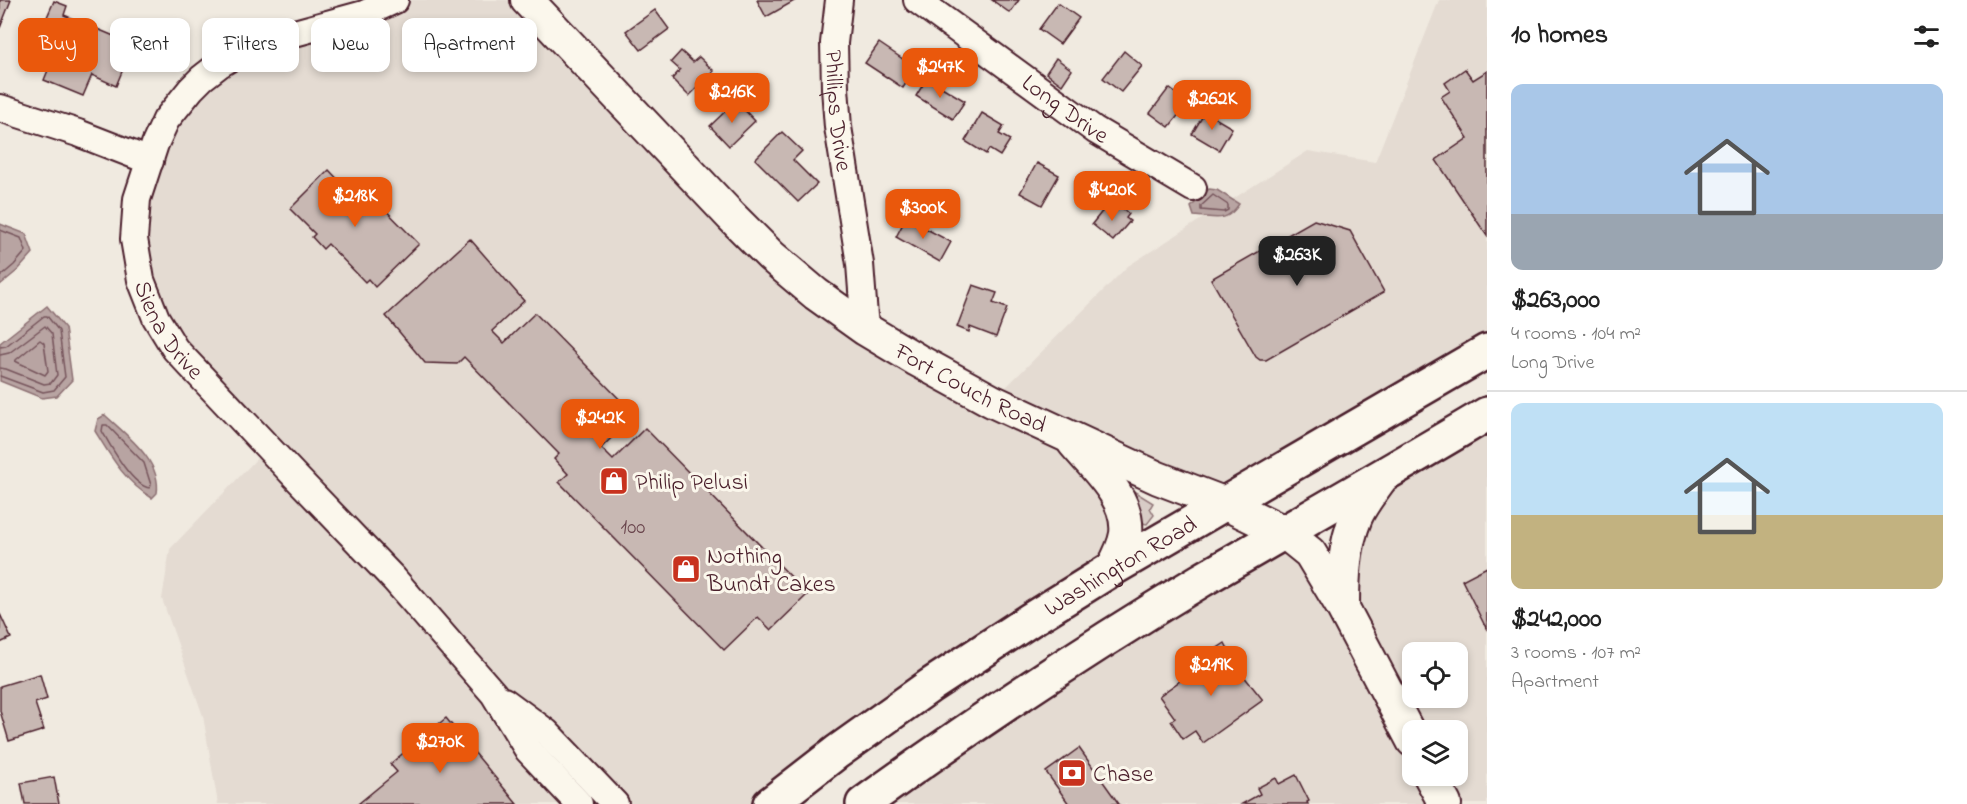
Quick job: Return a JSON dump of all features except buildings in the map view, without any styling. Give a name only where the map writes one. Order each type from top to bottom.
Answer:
[{"type":"main road","name":"Washington Road","points":[[770,804],[837,752],[931,685],[1030,620],[1112,569],[1487,351]]},
{"type":"main road","points":[[863,804],[998,709],[1201,581],[1487,414]]},
{"type":"street","name":"Siena Drive","points":[[395,0],[363,14],[258,43],[220,64],[202,78],[178,103],[166,120],[150,161],[137,199],[134,239],[137,261],[144,289],[156,318],[165,334],[187,362],[394,579],[494,694],[528,750],[579,804]]},
{"type":"street","name":"Fort Couch Road","points":[[527,0],[731,216],[771,256],[816,294],[917,360],[992,401],[1158,478],[1226,504],[1284,532],[1310,553],[1343,608],[1402,720]]},
{"type":"street","name":"Phillips Drive","points":[[839,0],[834,43],[838,127],[860,264],[865,328]]},
{"type":"street","name":"Long Drive","points":[[917,0],[1095,130],[1193,188]]},
{"type":"street","points":[[0,108],[78,132],[150,161]]},
{"type":"street","points":[[1070,438],[1118,496],[1125,517],[1126,534],[1112,569]]},
{"type":"street","points":[[1343,608],[1344,561],[1349,538],[1356,517],[1382,477]]},
{"type":"street","name":"Siena Drive","points":[[494,694],[546,732],[615,803]]},
{"type":"street","points":[[1435,786],[1445,804]]},
{"type":"shaded area","points":[[395,0],[527,0],[731,216],[992,401],[1128,266],[1308,151],[1375,162],[1439,0],[1487,0],[1487,351],[1226,504],[1071,439],[1118,496],[1121,550],[770,804],[218,804],[203,716],[162,599],[170,549],[268,447],[165,334],[137,199],[202,78],[217,72],[299,72],[299,39],[311,34],[311,72],[390,72],[390,18],[350,18]]},
{"type":"shaded area","points":[[1487,414],[1487,804],[863,804],[1284,532],[1342,606],[1356,517]]},
{"type":"shaded area","points":[[1130,490],[1153,503],[1150,508],[1154,515],[1147,524],[1138,522]]},
{"type":"water","points":[[1209,189],[1217,190],[1239,204],[1225,217],[1194,216],[1191,207]]},
{"type":"water","points":[[0,224],[26,234],[33,253],[0,285]]},
{"type":"water","points":[[47,306],[65,328],[72,380],[57,396],[42,398],[0,381],[0,343]]},
{"type":"water","points":[[105,415],[141,450],[154,470],[157,493],[152,498],[126,477],[95,431],[98,419]]},
{"type":"place","name":"Philip Pelusi","points":[[614,481]]},
{"type":"place","name":"Nothing Bundt Cakes","points":[[686,569]]},
{"type":"place","name":"Chase","points":[[1072,773]]}]
